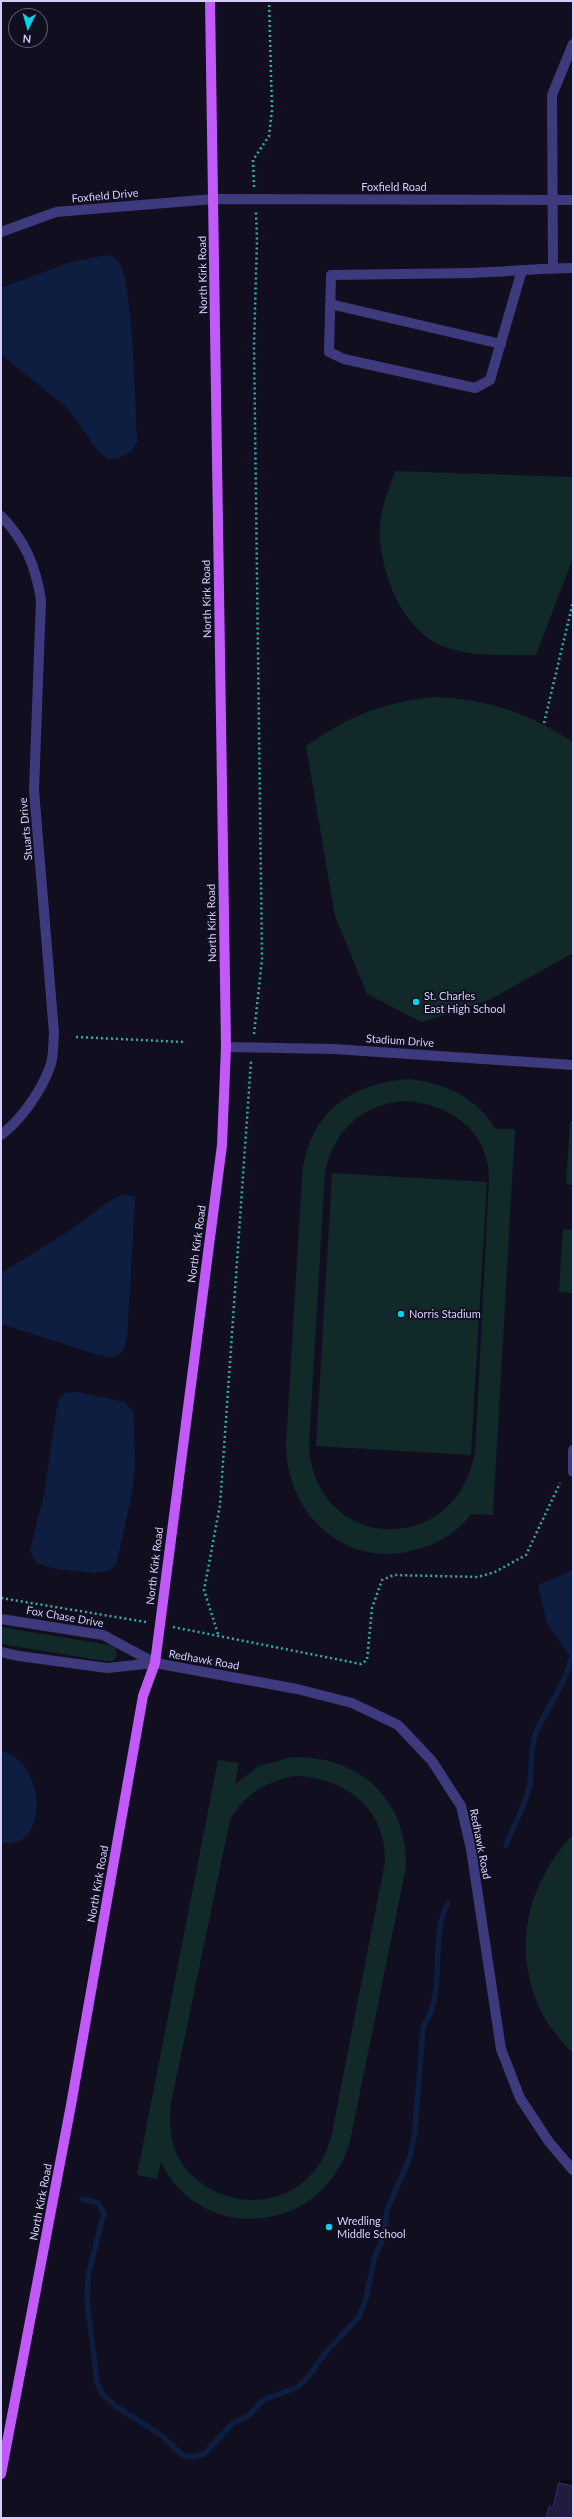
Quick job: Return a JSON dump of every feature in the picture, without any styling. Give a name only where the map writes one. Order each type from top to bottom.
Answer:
[{"type":"main road","name":"North Kirk Road","points":[[1,2474],[71,2105],[144,1696],[155,1663],[222,1145],[226,1048],[210,1]]},
{"type":"street","points":[[553,268],[551,200],[552,95],[573,44]]},
{"type":"street","name":"Foxfield Road","points":[[214,199],[573,200]]},
{"type":"street","name":"Foxfield Drive","points":[[1,232],[56,212],[214,199]]},
{"type":"street","points":[[522,270],[490,380],[476,388],[344,359],[329,352],[331,275],[573,268]]},
{"type":"street","points":[[330,304],[501,344]]},
{"type":"street","name":"Stuarts Drive","points":[[1,516],[26,549],[38,581],[41,600],[34,790],[54,1033],[52,1056],[43,1081],[22,1114],[1,1135]]},
{"type":"street","name":"Stadium Drive","points":[[226,1048],[334,1049],[573,1065]]},
{"type":"street","points":[[573,1450],[573,1472]]},
{"type":"street","name":"Fox Chase Drive","points":[[1,1619],[103,1635],[155,1663]]},
{"type":"street","points":[[1,1652],[19,1656],[107,1668],[155,1663]]},
{"type":"street","name":"Redhawk Road","points":[[155,1663],[297,1689],[352,1703],[398,1725],[432,1761],[461,1806],[466,1828],[501,2049],[520,2098],[549,2142],[573,2170]]},
{"type":"path","points":[[253,172],[253,160],[269,136],[272,110],[269,1]]},
{"type":"path","points":[[218,1634],[204,1590],[220,1505],[253,1048],[262,959],[254,360],[257,234]]},
{"type":"path","points":[[544,723],[573,602]]},
{"type":"path","points":[[76,1037],[184,1042]]},
{"type":"path","points":[[1,1598],[218,1634],[361,1664],[367,1660],[372,1608],[382,1580],[394,1575],[478,1577],[494,1572],[526,1555],[560,1483]]},
{"type":"green space","points":[[395,471],[573,477],[573,558],[536,655],[481,654],[448,648],[433,641],[420,631],[409,619],[399,604],[386,573],[380,540],[380,522],[386,496]]},
{"type":"green space","points":[[435,697],[473,701],[507,709],[540,723],[573,742],[573,953],[491,999],[422,1022],[367,994],[335,916],[306,746],[337,726],[367,712],[398,703]]},
{"type":"green space","points":[[408,1079],[447,1088],[469,1100],[479,1108],[496,1129],[515,1129],[493,1515],[471,1514],[456,1530],[438,1542],[425,1547],[398,1553],[373,1553],[349,1546],[328,1534],[311,1517],[298,1496],[289,1472],[286,1445],[302,1178],[305,1156],[312,1137],[322,1121],[334,1107],[349,1096],[366,1088],[386,1082]],"holes":[[[405,1101],[422,1103],[438,1108],[465,1124],[475,1135],[483,1148],[488,1164],[489,1181],[475,1451],[463,1486],[442,1511],[416,1525],[387,1529],[359,1523],[334,1507],[317,1480],[309,1444],[325,1172],[329,1157],[335,1144],[352,1122],[363,1114],[376,1107],[390,1103]]]},
{"type":"green space","points":[[570,1121],[573,1122],[573,1185],[566,1184]]},
{"type":"green space","name":"Norris Stadium","points":[[332,1173],[487,1182],[471,1455],[316,1446]]},
{"type":"green space","points":[[563,1229],[573,1230],[573,1293],[559,1292]]},
{"type":"green space","points":[[1,1627],[109,1645],[115,1648],[117,1655],[113,1661],[104,1661],[1,1644]]},
{"type":"green space","points":[[292,1757],[316,1758],[338,1764],[358,1773],[374,1786],[388,1802],[398,1821],[404,1843],[406,1867],[350,2141],[336,2172],[316,2195],[290,2211],[262,2218],[232,2217],[204,2208],[180,2189],[161,2162],[157,2179],[137,2175],[218,1760],[239,1763],[235,1784],[259,1766]],"holes":[[[297,1776],[315,1778],[332,1783],[347,1790],[360,1800],[371,1812],[379,1827],[384,1843],[385,1862],[331,2138],[324,2155],[315,2170],[301,2184],[286,2193],[268,2198],[250,2200],[233,2198],[215,2192],[200,2182],[181,2162],[174,2146],[170,2129],[171,2103],[230,1820],[242,1803],[258,1790],[267,1785],[276,1781]]]},
{"type":"green space","points":[[573,1834],[573,2054],[549,2025],[538,2005],[530,1982],[526,1959],[526,1936],[529,1914],[545,1873]]},
{"type":"water","points":[[106,255],[117,259],[124,275],[130,318],[137,434],[137,442],[131,451],[119,458],[108,459],[98,451],[68,409],[1,354],[1,288],[68,263]]},
{"type":"water","points":[[125,1194],[135,1197],[135,1203],[127,1337],[122,1352],[108,1358],[1,1324],[1,1273],[69,1231],[112,1199]]},
{"type":"water","points":[[78,1392],[124,1402],[134,1412],[135,1471],[131,1498],[116,1565],[107,1571],[96,1573],[55,1569],[37,1563],[30,1551],[44,1494],[58,1401],[65,1393]]},
{"type":"water","points":[[573,1570],[573,1656],[571,1658],[547,1623],[538,1585]]},
{"type":"water","points":[[1,1751],[17,1759],[28,1772],[34,1788],[37,1806],[34,1822],[28,1835],[16,1842],[1,1842]]},
{"type":"building","points":[[559,2483],[573,2486],[573,2518],[546,2518],[549,2507],[553,2507]]},
{"type":"waterway","points":[[506,1845],[523,1807],[528,1791],[530,1783],[532,1747],[535,1735],[560,1688],[571,1658]]},
{"type":"waterway","points":[[82,2199],[98,2203],[104,2213],[88,2276],[87,2301],[97,2382],[102,2394],[117,2407],[161,2435],[182,2455],[191,2457],[204,2454],[233,2423],[248,2416],[263,2400],[298,2387],[307,2378],[326,2352],[359,2317],[366,2298],[375,2256],[384,2236],[387,2210],[410,2157],[415,2130],[423,2027],[430,2013],[435,1997],[439,1933],[442,1918],[448,1903]]},
{"type":"place","name":"St. Charles East High School","points":[[416,1002]]},
{"type":"place","name":"Norris Stadium","points":[[401,1314]]},
{"type":"place","name":"Wredling Middle School","points":[[329,2227]]}]
